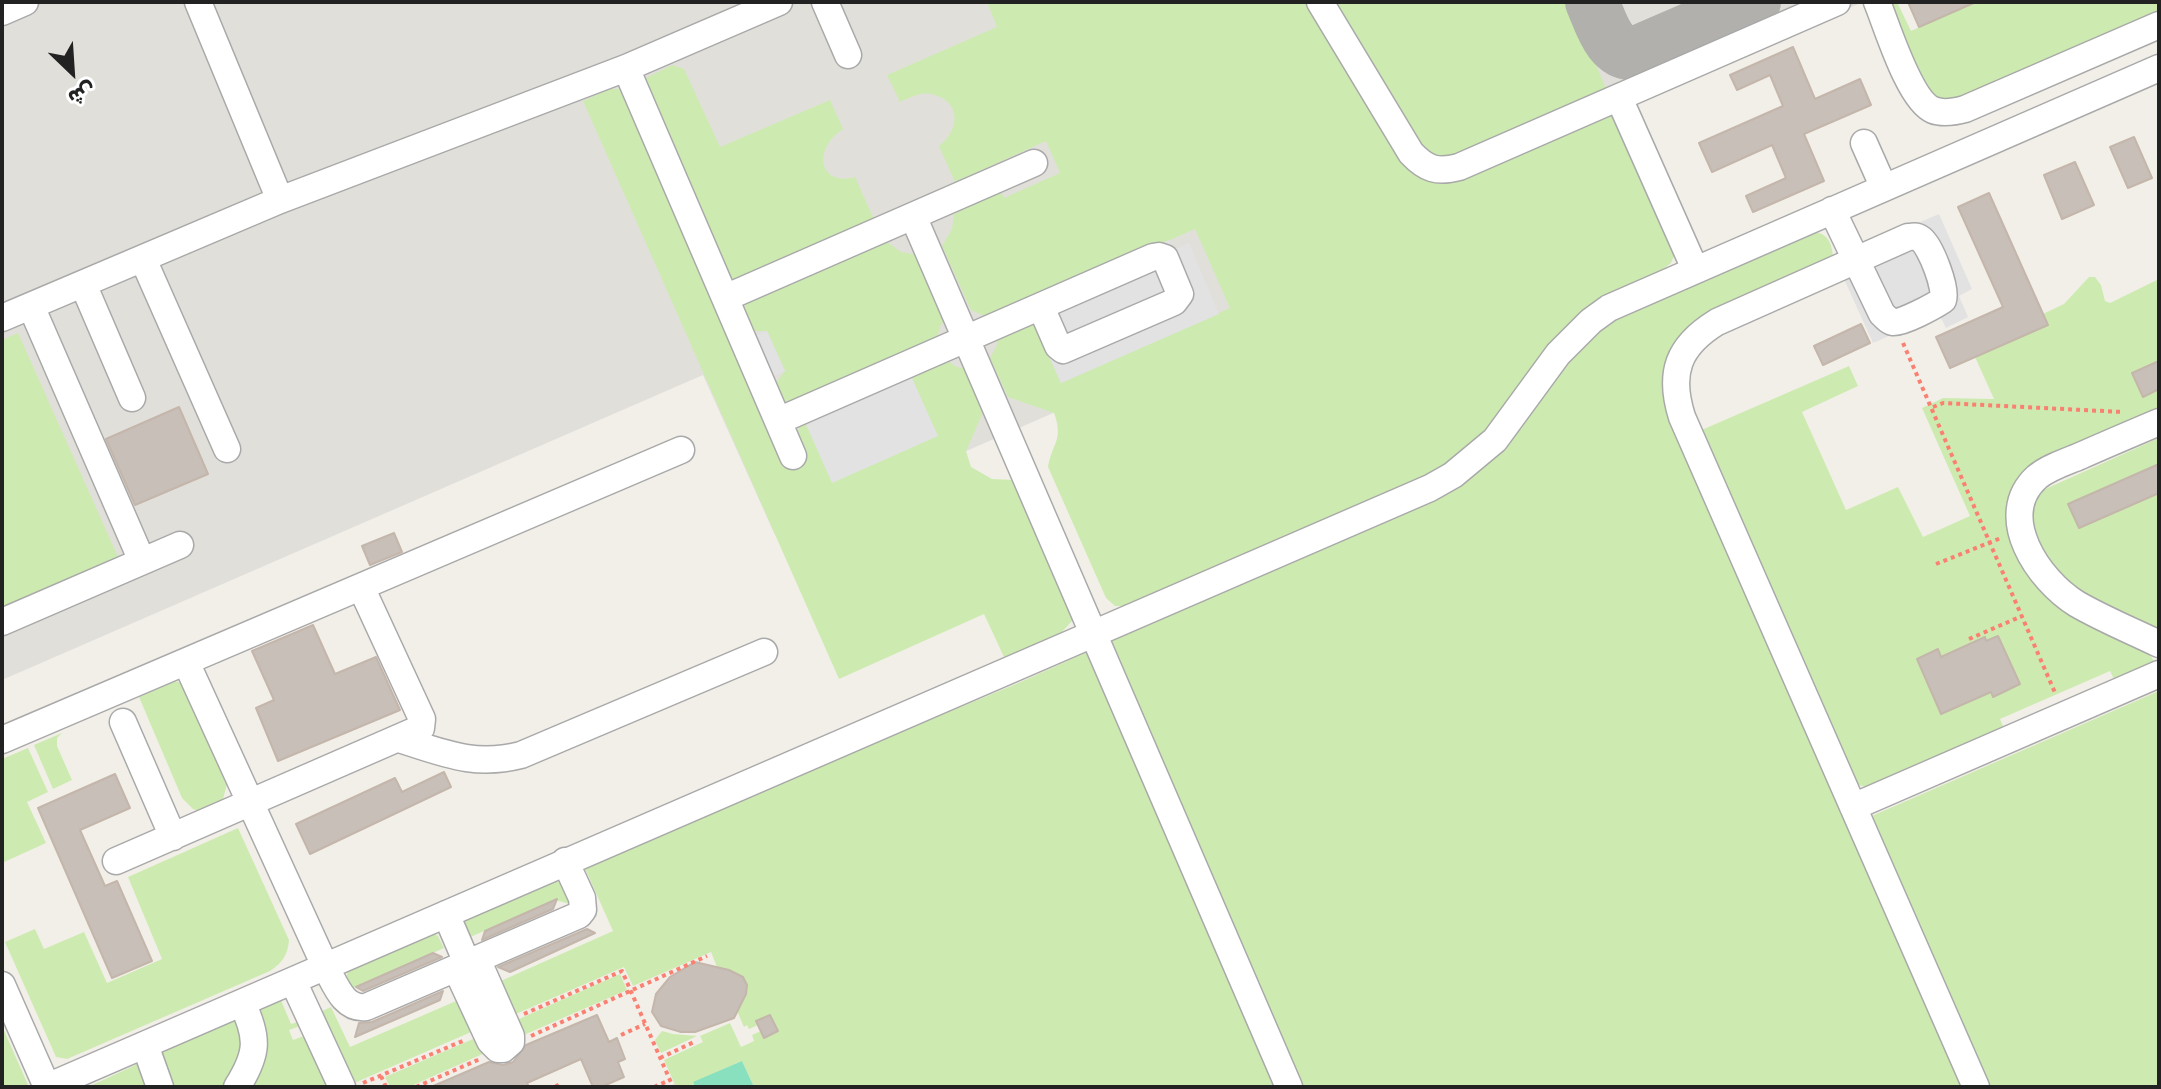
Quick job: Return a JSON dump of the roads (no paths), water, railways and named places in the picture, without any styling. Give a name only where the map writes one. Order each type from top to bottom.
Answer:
[{"type":"lane","points":[[2,12],[25,2]]},
{"type":"lane","points":[[198,2],[280,200]]},
{"type":"lane","points":[[2,318],[280,200],[626,68],[779,2]]},
{"type":"lane","points":[[825,2],[848,55]]},
{"type":"lane","points":[[1320,2],[1411,153],[1432,170],[1459,167],[1837,2]]},
{"type":"lane","points":[[1877,2],[1916,93],[1931,109],[1943,112],[1965,109],[2159,25]]},
{"type":"lane","points":[[626,68],[793,456]]},
{"type":"lane","points":[[2,985],[47,1087],[1430,488],[1453,475],[1495,440],[1558,354],[1591,321],[1629,297],[2159,68]]},
{"type":"lane","points":[[1619,98],[1695,269]]},
{"type":"lane","points":[[1864,143],[1884,188]]},
{"type":"lane","points":[[725,298],[1034,163]]},
{"type":"lane","points":[[1832,210],[1857,260],[1882,314],[1894,322],[1943,300],[1946,293],[1923,240],[1916,236],[1908,237],[1857,260],[1717,322],[1697,334],[1683,351],[1675,373],[1675,395],[1976,1087]]},
{"type":"lane","points":[[913,216],[1289,1087]]},
{"type":"lane","points":[[778,421],[966,340],[1041,307],[1159,256],[1165,258],[1180,294],[1174,302],[1066,350],[1058,346],[1041,307]]},
{"type":"lane","points":[[143,259],[227,449]]},
{"type":"lane","points":[[83,284],[132,398]]},
{"type":"lane","points":[[31,306],[142,561]]},
{"type":"lane","points":[[2148,426],[2052,468],[2034,480],[2022,498],[2020,529],[2037,565],[2066,596],[2159,644]]},
{"type":"lane","points":[[2,740],[681,450]]},
{"type":"lane","points":[[2,622],[180,545]]},
{"type":"lane","points":[[116,861],[421,728],[422,719],[361,587]]},
{"type":"lane","points":[[399,739],[465,760],[503,760],[764,652]]},
{"type":"lane","points":[[186,662],[325,966],[348,1004],[360,1008],[579,915],[583,910],[582,898],[565,861]]},
{"type":"lane","points":[[1853,807],[2159,674]]},
{"type":"lane","points":[[123,722],[173,837]]},
{"type":"lane","points":[[446,914],[500,1037]]},
{"type":"lane","points":[[293,981],[342,1087]]},
{"type":"lane","points":[[237,1087],[253,1056],[255,1042],[242,1003]]},
{"type":"lane","points":[[145,1045],[160,1087]]}]
